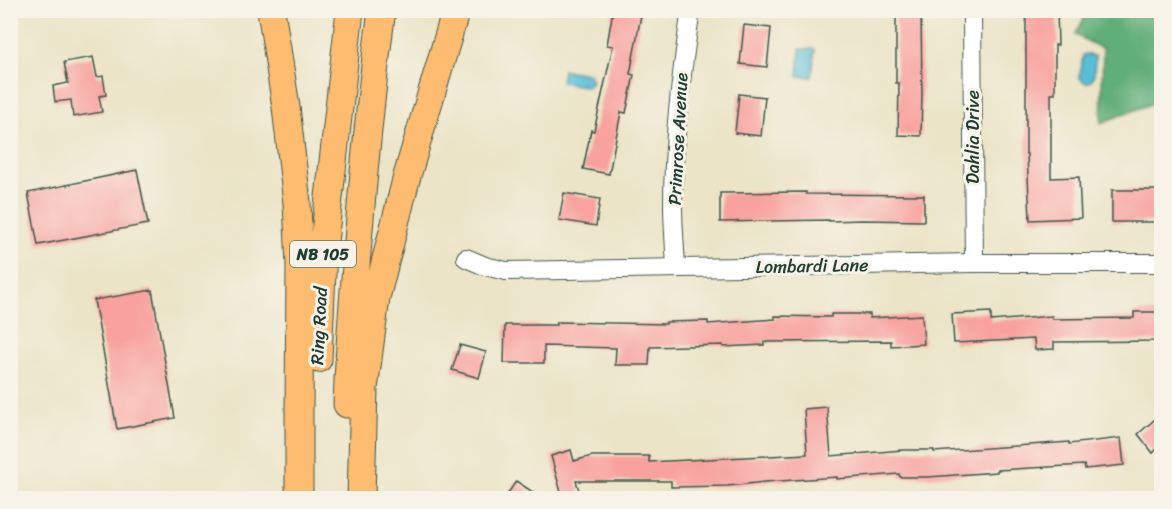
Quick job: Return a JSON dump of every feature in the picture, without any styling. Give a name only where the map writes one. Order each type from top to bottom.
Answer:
[{"type":"highway","points":[[271,10],[286,107],[297,203],[300,255],[299,498]]},
{"type":"highway","name":"Ring Road","points":[[312,498],[323,251],[350,10]]},
{"type":"highway","name":"Ring Road","points":[[345,498],[349,345],[372,81],[382,10]]},
{"type":"highway","points":[[361,498],[364,389],[376,298],[407,176],[456,10]]},
{"type":"street","name":"Primrose Avenue","points":[[676,268],[673,203],[676,133],[682,66],[691,10]]},
{"type":"street","name":"Dahlia Drive","points":[[972,10],[974,262]]},
{"type":"street","name":"Lombardi Lane","points":[[466,258],[506,271],[974,262],[1161,263]]},
{"type":"green space","points":[[1088,11],[1161,11],[1161,100],[1101,123],[1103,49],[1075,35]]},
{"type":"water","points":[[800,49],[815,49],[812,77],[798,76]]},
{"type":"water","points":[[1085,54],[1095,56],[1094,76],[1087,83],[1082,81],[1079,75]]},
{"type":"water","points":[[563,70],[590,74],[591,83],[588,87],[561,82]]},
{"type":"building","points":[[613,10],[642,10],[630,74],[634,75],[626,113],[621,112],[609,174],[583,169],[613,46],[607,45]]},
{"type":"building","points":[[896,10],[921,10],[921,136],[898,135],[899,83],[896,83]]},
{"type":"building","points":[[1026,10],[1057,10],[1058,45],[1055,45],[1055,94],[1051,94],[1051,178],[1079,177],[1081,218],[1030,220],[1026,154]]},
{"type":"building","points":[[744,25],[771,28],[767,67],[740,64]]},
{"type":"building","points":[[93,57],[97,77],[103,76],[106,95],[99,96],[102,112],[73,117],[71,100],[55,102],[53,86],[68,83],[64,62]]},
{"type":"building","points":[[739,94],[765,97],[761,136],[735,133]]},
{"type":"building","points":[[137,170],[148,224],[38,245],[28,193]]},
{"type":"building","points":[[1112,190],[1159,190],[1159,222],[1112,222]]},
{"type":"building","points":[[806,192],[806,194],[924,195],[924,221],[720,222],[720,193]]},
{"type":"building","points":[[564,193],[600,199],[596,226],[559,220]]},
{"type":"building","points":[[152,290],[175,418],[117,429],[94,300]]},
{"type":"building","points":[[991,312],[991,321],[1052,316],[1052,319],[1134,318],[1134,312],[1161,312],[1161,341],[1054,342],[1054,349],[1035,350],[1034,339],[954,343],[952,314]]},
{"type":"building","points":[[831,314],[870,314],[870,318],[922,315],[924,344],[891,346],[891,341],[764,342],[764,345],[723,347],[723,345],[650,347],[649,365],[615,365],[616,348],[544,346],[544,363],[504,363],[505,325],[557,325],[557,322],[666,324],[666,322],[708,321],[708,324],[775,319],[775,316],[831,317]]},
{"type":"building","points":[[460,345],[486,352],[479,378],[452,370]]},
{"type":"building","points":[[827,407],[831,456],[903,450],[934,450],[934,452],[1069,442],[1069,444],[1121,438],[1124,465],[1085,469],[1084,465],[997,470],[997,472],[928,477],[900,477],[899,474],[837,479],[837,477],[728,486],[671,487],[671,481],[576,481],[580,493],[562,496],[551,456],[571,450],[574,461],[592,456],[649,456],[649,462],[807,454],[804,409]]},
{"type":"building","points":[[1161,414],[1161,445],[1153,453],[1138,434]]},
{"type":"building","points":[[516,481],[542,498],[505,498]]}]
